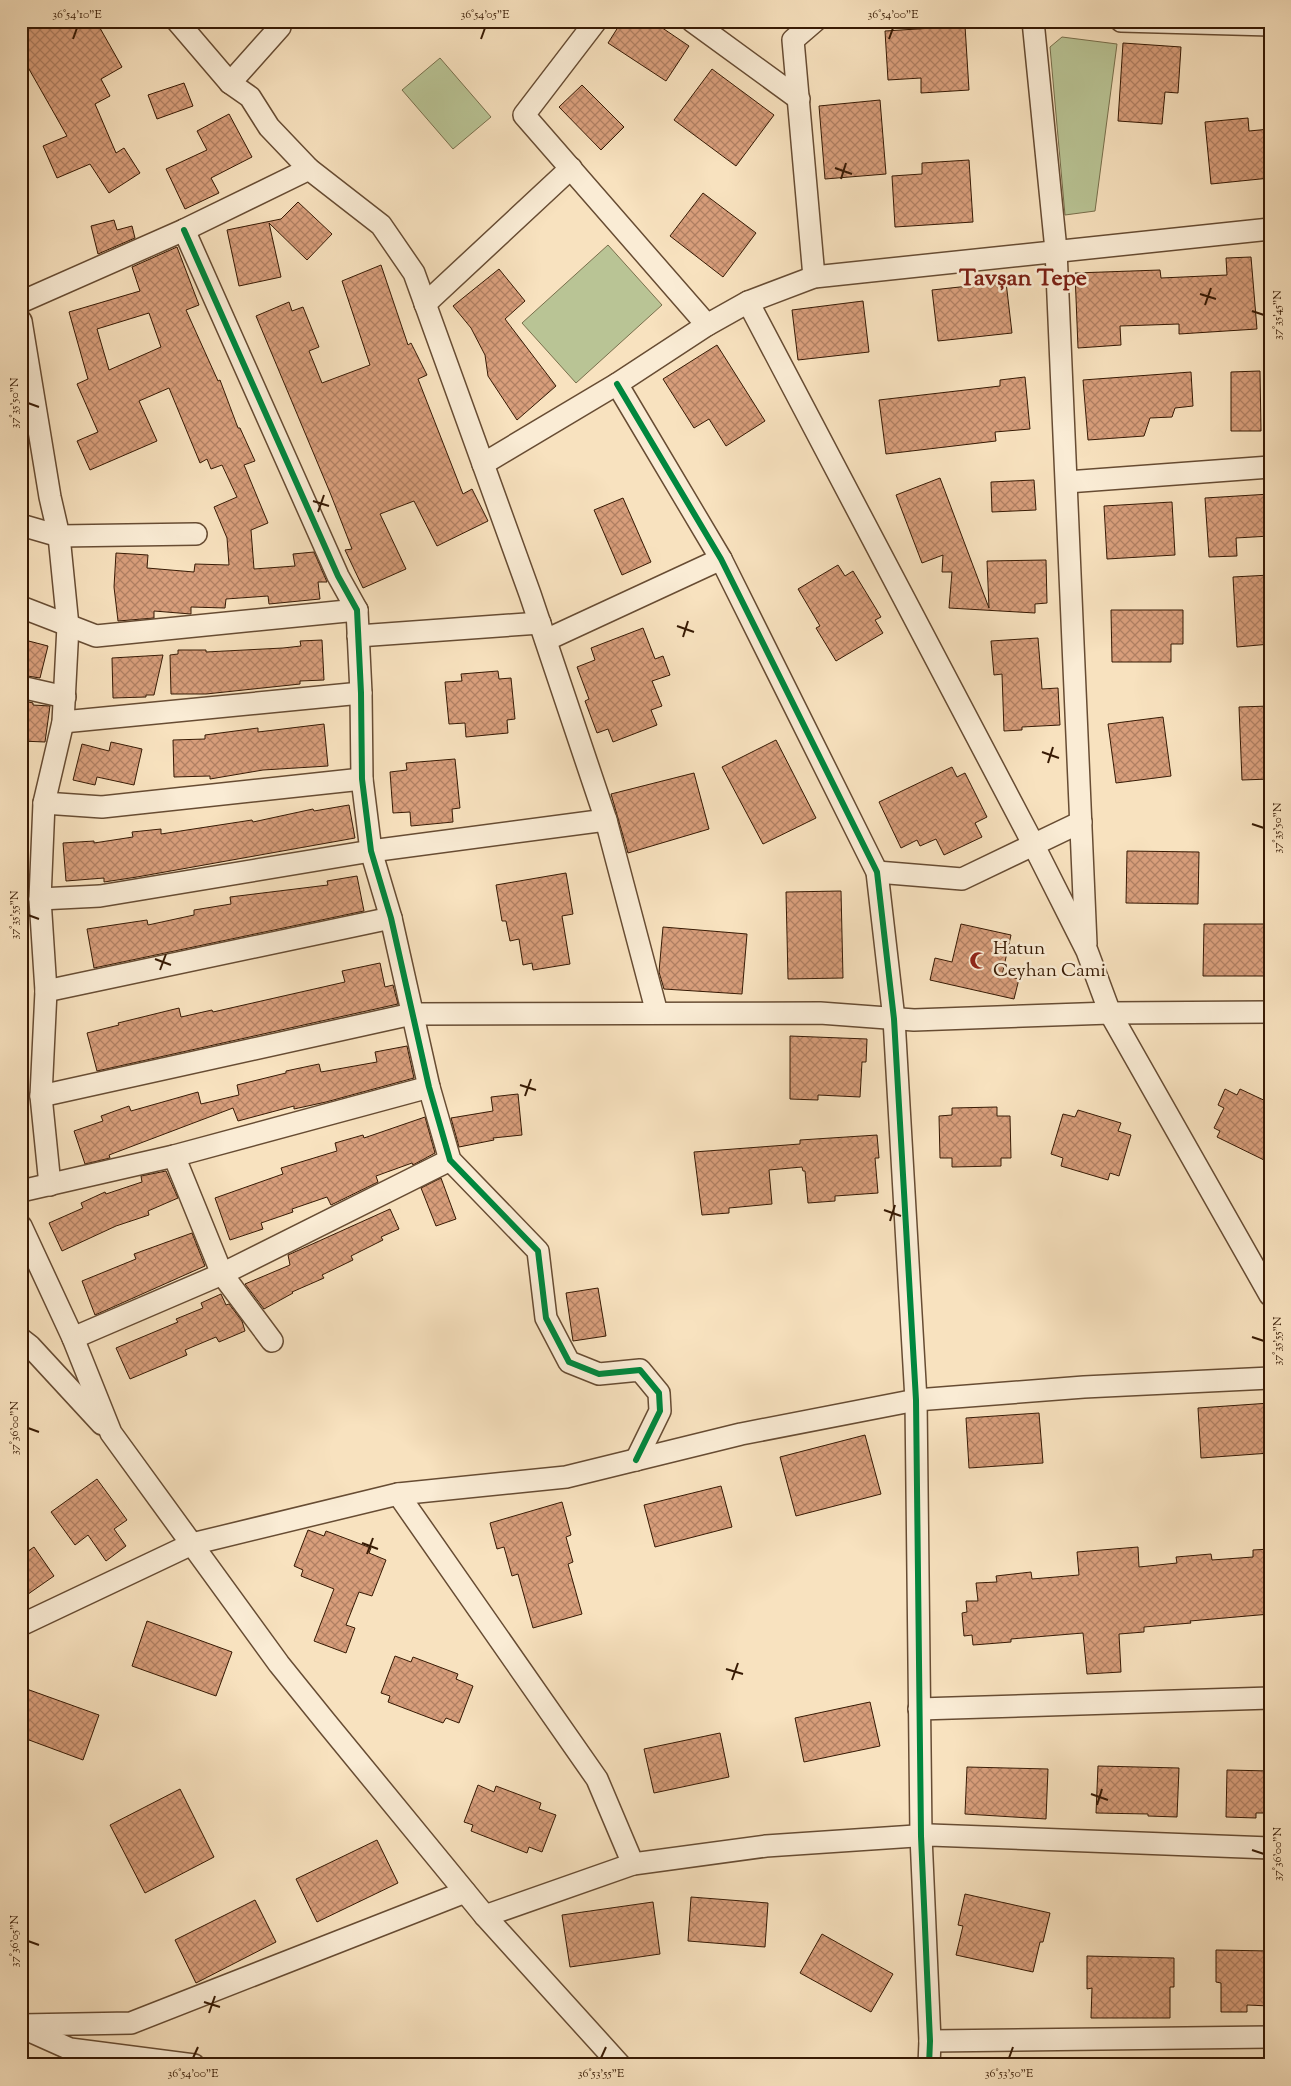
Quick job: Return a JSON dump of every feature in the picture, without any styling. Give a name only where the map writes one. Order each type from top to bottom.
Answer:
[{"type":"street","points":[[177,21],[230,82],[250,97],[269,127],[309,169],[381,225],[414,273],[542,632],[606,820],[658,1013]]},
{"type":"street","points":[[230,82],[280,27],[281,21]]},
{"type":"street","points":[[596,21],[524,116],[707,325]]},
{"type":"street","points":[[692,21],[799,98]]},
{"type":"street","points":[[814,277],[793,40],[815,21]]},
{"type":"street","points":[[1033,21],[1056,250],[1086,951]]},
{"type":"street","points":[[1121,21],[1240,22],[1270,25]]},
{"type":"street","points":[[425,304],[571,168]]},
{"type":"street","points":[[21,302],[184,230],[309,169]]},
{"type":"street","points":[[483,464],[617,384],[707,325],[748,302],[814,277],[1056,250],[1270,229]]},
{"type":"street","points":[[184,230],[338,576],[357,610],[361,693],[362,779],[371,851],[391,918],[412,1014],[450,1160],[538,1251],[546,1318],[569,1362],[599,1374],[640,1370],[659,1393],[660,1411],[636,1460]]},
{"type":"street","points":[[748,302],[1034,844],[1086,951],[1110,1013],[1270,1295]]},
{"type":"street","points":[[21,321],[59,536],[68,626],[63,722],[44,803],[40,899],[46,991],[41,1096],[50,1185]]},
{"type":"street","points":[[617,384],[721,559],[877,872],[894,1019],[916,1400],[920,1836],[930,2041],[929,2065]]},
{"type":"street","points":[[1067,482],[1270,467]]},
{"type":"street","points":[[21,525],[59,536],[196,534]]},
{"type":"street","points":[[358,636],[542,632],[721,559]]},
{"type":"street","points":[[21,607],[96,636],[357,610]]},
{"type":"street","points":[[21,687],[65,698]]},
{"type":"street","points":[[63,722],[361,693]]},
{"type":"street","points":[[44,803],[102,807],[362,779]]},
{"type":"street","points":[[40,899],[100,896],[371,851],[606,820]]},
{"type":"street","points":[[877,872],[962,879],[1081,822]]},
{"type":"street","points":[[46,991],[391,918]]},
{"type":"street","points":[[41,1096],[412,1014],[820,1013],[914,1020],[1110,1013],[1270,1012]]},
{"type":"street","points":[[21,1191],[174,1156],[430,1086]]},
{"type":"street","points":[[174,1156],[222,1274],[272,1341]]},
{"type":"street","points":[[74,1338],[222,1274],[450,1160]]},
{"type":"street","points":[[21,1226],[74,1338],[112,1433]]},
{"type":"street","points":[[24,1346],[112,1433],[279,1664],[485,1916],[620,2065]]},
{"type":"street","points":[[21,1625],[192,1544],[398,1494],[566,1477],[741,1434],[916,1400],[1084,1387],[1270,1378]]},
{"type":"street","points":[[398,1494],[597,1778],[633,1864]]},
{"type":"street","points":[[919,1709],[1270,1698]]},
{"type":"street","points":[[485,1916],[633,1864],[766,1846],[920,1836],[1270,1848]]},
{"type":"street","points":[[21,2026],[131,2023],[465,1892]]},
{"type":"street","points":[[21,2026],[70,2050],[194,2065]]},
{"type":"street","points":[[930,2041],[1270,2037]]},
{"type":"green space","points":[[1062,37],[1117,44],[1095,211],[1065,215],[1050,47]]},
{"type":"green space","points":[[440,58],[491,117],[453,149],[402,90]]},
{"type":"green space","points":[[608,245],[662,305],[576,383],[522,323]]},
{"type":"building","points":[[21,21],[96,21],[122,67],[101,79],[110,96],[95,104],[116,153],[124,148],[140,173],[109,193],[90,164],[57,178],[43,146],[67,136],[21,55]]},
{"type":"building","points":[[622,21],[652,21],[689,46],[666,81],[608,43]]},
{"type":"building","points":[[965,26],[969,90],[921,93],[921,78],[888,80],[885,31]]},
{"type":"building","points":[[1123,43],[1181,47],[1178,93],[1165,92],[1162,124],[1118,121]]},
{"type":"building","points":[[712,69],[774,115],[736,166],[674,120]]},
{"type":"building","points":[[184,83],[193,106],[157,119],[148,95]]},
{"type":"building","points":[[582,85],[624,127],[601,150],[559,107]]},
{"type":"building","points":[[880,100],[886,174],[825,179],[819,106]]},
{"type":"building","points":[[229,114],[252,157],[211,178],[219,193],[185,209],[166,169],[207,150],[197,131]]},
{"type":"building","points":[[1248,118],[1249,131],[1270,129],[1270,178],[1211,184],[1205,122]]},
{"type":"building","points":[[969,160],[973,222],[895,227],[892,176],[922,174],[922,163]]},
{"type":"building","points":[[703,193],[756,233],[723,277],[670,236]]},
{"type":"building","points":[[298,202],[332,234],[307,260],[269,223],[281,277],[239,286],[227,230],[281,219]]},
{"type":"building","points":[[114,220],[117,230],[132,226],[135,238],[98,254],[91,226]]},
{"type":"building","points":[[177,247],[199,305],[186,310],[218,381],[220,380],[238,428],[240,428],[255,461],[244,465],[268,523],[251,530],[254,569],[295,566],[293,554],[314,552],[327,582],[318,582],[320,599],[269,604],[268,596],[226,599],[225,608],[191,607],[191,614],[154,611],[154,618],[118,621],[114,587],[116,553],[148,555],[147,568],[194,572],[195,564],[229,565],[227,538],[214,507],[237,497],[222,465],[211,469],[207,459],[200,463],[169,388],[139,401],[157,441],[90,470],[77,441],[98,432],[77,384],[88,379],[69,312],[140,291],[132,267]],"holes":[[[149,313],[161,347],[109,370],[97,329]]]},
{"type":"building","points":[[1251,257],[1257,329],[1179,334],[1179,324],[1120,326],[1121,345],[1078,348],[1075,273],[1160,270],[1161,278],[1227,275],[1226,258]]},
{"type":"building","points":[[381,265],[408,345],[411,343],[427,375],[418,379],[463,494],[472,489],[488,521],[437,546],[414,501],[380,514],[406,569],[363,588],[345,550],[352,549],[331,495],[256,316],[289,302],[292,311],[303,307],[319,347],[309,351],[322,383],[370,365],[342,281]]},
{"type":"building","points":[[499,269],[525,301],[505,319],[556,386],[517,420],[488,376],[485,355],[471,328],[453,306]]},
{"type":"building","points":[[1006,282],[1012,333],[938,341],[932,290]]},
{"type":"building","points":[[863,301],[869,352],[798,360],[792,310]]},
{"type":"building","points":[[717,345],[765,421],[726,446],[709,419],[694,428],[663,379]]},
{"type":"building","points":[[1260,371],[1261,431],[1231,431],[1231,372]]},
{"type":"building","points":[[1191,372],[1193,406],[1175,408],[1172,417],[1150,418],[1144,436],[1088,440],[1083,380]]},
{"type":"building","points":[[1025,377],[1030,429],[995,432],[996,441],[886,454],[879,400],[1000,386],[1000,380]]},
{"type":"building","points":[[940,478],[989,608],[987,561],[1046,560],[1047,603],[1035,604],[1035,613],[949,608],[952,572],[942,572],[943,555],[922,563],[896,495]]},
{"type":"building","points":[[1034,480],[1036,510],[992,512],[991,482]]},
{"type":"building","points":[[1270,494],[1270,536],[1236,538],[1237,556],[1209,557],[1205,498]]},
{"type":"building","points":[[623,498],[651,562],[622,575],[594,510]]},
{"type":"building","points":[[1172,502],[1175,555],[1107,559],[1104,506]]},
{"type":"building","points":[[838,565],[845,576],[853,571],[881,617],[875,620],[883,633],[836,661],[816,628],[820,626],[798,589]]},
{"type":"building","points":[[1270,575],[1270,644],[1237,647],[1233,577]]},
{"type":"building","points":[[1111,610],[1183,610],[1183,644],[1171,644],[1171,662],[1112,662]]},
{"type":"building","points":[[643,628],[655,659],[663,656],[670,675],[652,681],[662,706],[651,710],[657,725],[613,742],[608,729],[597,733],[585,701],[589,699],[577,667],[595,660],[591,648]]},
{"type":"building","points":[[1038,638],[1042,689],[1058,688],[1060,725],[1022,727],[1022,730],[1004,731],[1002,674],[994,675],[991,641]]},
{"type":"building","points":[[21,639],[48,646],[40,678],[21,675]]},
{"type":"building","points":[[322,640],[324,680],[300,681],[300,684],[206,694],[171,694],[170,655],[178,654],[178,650],[206,650],[206,652],[283,648],[301,646],[300,641]]},
{"type":"building","points":[[163,655],[154,695],[113,698],[112,658]]},
{"type":"building","points":[[498,671],[499,679],[511,678],[515,719],[507,720],[508,733],[466,737],[465,723],[449,724],[445,682],[462,681],[461,674]]},
{"type":"building","points":[[21,700],[33,703],[33,705],[50,706],[45,742],[21,741]]},
{"type":"building","points":[[1270,706],[1270,779],[1242,780],[1239,707]]},
{"type":"building","points":[[1163,717],[1171,776],[1116,783],[1108,724]]},
{"type":"building","points":[[324,724],[328,766],[263,770],[210,779],[210,776],[174,777],[173,740],[205,739],[205,735],[258,728],[258,732]]},
{"type":"building","points":[[776,740],[816,818],[763,844],[722,767]]},
{"type":"building","points":[[111,742],[142,749],[134,785],[97,777],[95,785],[73,780],[82,744],[109,751]]},
{"type":"building","points":[[455,759],[460,808],[452,809],[453,822],[411,826],[410,812],[393,813],[390,772],[407,770],[406,763]]},
{"type":"building","points":[[952,767],[957,777],[965,773],[987,817],[975,823],[982,837],[944,855],[936,839],[920,846],[917,840],[901,848],[879,802]]},
{"type":"building","points":[[694,773],[709,829],[628,853],[611,794]]},
{"type":"building","points":[[349,805],[355,838],[104,882],[104,878],[66,881],[63,843],[94,841],[94,843],[133,837],[132,832],[161,829],[161,834],[252,820],[253,822],[313,809],[314,811]]},
{"type":"building","points":[[1127,851],[1199,852],[1198,904],[1126,903]]},
{"type":"building","points":[[566,873],[573,914],[562,916],[570,964],[533,970],[532,963],[523,965],[519,939],[510,941],[506,921],[502,921],[496,885]]},
{"type":"building","points":[[357,876],[364,911],[94,968],[87,929],[147,920],[148,925],[194,915],[194,910],[231,904],[230,897],[328,885],[327,881]]},
{"type":"building","points":[[841,891],[843,978],[788,979],[786,892]]},
{"type":"building","name":"Hatun Ceyhan Cami","points":[[961,924],[1011,935],[1002,975],[1019,979],[1014,999],[930,980],[935,958],[952,962]]},
{"type":"building","points":[[1204,924],[1270,924],[1270,976],[1203,976]]},
{"type":"building","points":[[663,927],[747,934],[742,994],[664,989],[659,972]]},
{"type":"building","points":[[380,963],[385,987],[393,985],[398,1004],[97,1071],[87,1033],[119,1025],[118,1023],[179,1008],[181,1017],[212,1010],[213,1012],[345,982],[342,971]]},
{"type":"building","points":[[790,1036],[867,1039],[866,1062],[862,1062],[860,1097],[818,1095],[818,1100],[790,1099]]},
{"type":"building","points":[[407,1046],[414,1078],[326,1102],[294,1109],[294,1106],[238,1121],[233,1108],[109,1155],[110,1158],[85,1164],[74,1131],[103,1121],[101,1116],[129,1106],[131,1111],[198,1092],[201,1104],[239,1095],[237,1085],[286,1073],[286,1071],[319,1064],[321,1072],[377,1062],[375,1052]]},
{"type":"building","points":[[1225,1089],[1237,1095],[1240,1089],[1270,1103],[1270,1149],[1264,1160],[1217,1137],[1220,1131],[1214,1128],[1224,1108],[1218,1105]]},
{"type":"building","points":[[518,1094],[522,1135],[493,1138],[494,1140],[459,1147],[451,1118],[493,1111],[491,1097]]},
{"type":"building","points":[[997,1107],[997,1116],[1010,1116],[1011,1158],[1001,1158],[1001,1166],[952,1167],[952,1158],[940,1158],[939,1116],[952,1115],[952,1108]]},
{"type":"building","points":[[1078,1110],[1121,1123],[1118,1131],[1131,1135],[1119,1176],[1110,1173],[1108,1180],[1061,1166],[1063,1158],[1051,1154],[1063,1114],[1075,1117]]},
{"type":"building","points":[[425,1117],[435,1153],[413,1165],[412,1163],[376,1176],[378,1182],[331,1205],[327,1197],[292,1209],[293,1212],[261,1223],[263,1229],[230,1240],[215,1198],[283,1174],[281,1168],[337,1151],[335,1143],[363,1135],[364,1138]]},
{"type":"building","points":[[877,1135],[879,1158],[875,1158],[878,1193],[835,1196],[835,1201],[808,1203],[805,1171],[803,1171],[802,1167],[769,1170],[772,1204],[729,1208],[729,1213],[702,1215],[694,1152],[800,1144],[800,1140]]},
{"type":"building","points":[[166,1171],[178,1198],[148,1211],[149,1215],[116,1226],[62,1251],[49,1223],[83,1208],[81,1203],[105,1192],[106,1194],[142,1182],[141,1176]]},
{"type":"building","points":[[441,1178],[456,1219],[436,1226],[421,1188]]},
{"type":"building","points":[[390,1209],[399,1229],[381,1237],[383,1240],[351,1256],[353,1260],[322,1275],[324,1278],[292,1292],[264,1309],[245,1284],[290,1265],[288,1255]]},
{"type":"building","points":[[192,1233],[205,1266],[95,1315],[82,1281],[136,1259],[134,1254]]},
{"type":"building","points":[[598,1288],[606,1336],[573,1341],[566,1293]]},
{"type":"building","points":[[221,1294],[226,1305],[229,1304],[242,1321],[245,1331],[219,1342],[216,1337],[185,1350],[187,1355],[130,1379],[116,1348],[178,1322],[176,1319],[203,1308],[201,1303]]},
{"type":"building","points":[[1270,1403],[1270,1453],[1201,1458],[1198,1408]]},
{"type":"building","points":[[1039,1413],[1043,1463],[969,1468],[966,1418]]},
{"type":"building","points":[[865,1435],[881,1494],[796,1516],[780,1457]]},
{"type":"building","points":[[97,1479],[127,1520],[114,1529],[126,1546],[106,1561],[88,1535],[75,1545],[51,1512]]},
{"type":"building","points":[[721,1486],[732,1527],[655,1547],[644,1505]]},
{"type":"building","points":[[562,1502],[571,1535],[566,1537],[573,1562],[568,1564],[582,1614],[533,1628],[518,1574],[512,1576],[504,1547],[497,1549],[490,1523]]},
{"type":"building","points":[[308,1530],[324,1536],[326,1531],[371,1548],[369,1553],[386,1560],[372,1596],[359,1592],[346,1625],[355,1628],[346,1653],[314,1641],[334,1589],[301,1576],[303,1570],[294,1566]]},
{"type":"building","points":[[34,1547],[54,1576],[21,1599],[21,1556]]},
{"type":"building","points":[[1138,1547],[1139,1567],[1177,1563],[1176,1557],[1211,1554],[1212,1560],[1253,1557],[1253,1550],[1270,1549],[1270,1614],[1144,1627],[1144,1632],[1119,1634],[1121,1672],[1087,1674],[1083,1633],[1011,1639],[1011,1642],[973,1645],[972,1635],[964,1636],[962,1613],[967,1612],[966,1601],[978,1601],[976,1583],[997,1582],[996,1576],[1031,1572],[1032,1579],[1079,1575],[1077,1552]]},
{"type":"building","points":[[147,1621],[232,1652],[216,1696],[132,1666]]},
{"type":"building","points":[[395,1656],[411,1662],[413,1657],[458,1674],[456,1679],[473,1686],[459,1723],[446,1718],[443,1723],[388,1702],[390,1696],[381,1693]]},
{"type":"building","points":[[21,1687],[99,1715],[83,1760],[21,1737]]},
{"type":"building","points":[[870,1702],[880,1746],[804,1762],[795,1718]]},
{"type":"building","points":[[720,1733],[729,1777],[654,1793],[644,1749]]},
{"type":"building","points":[[1098,1766],[1179,1768],[1177,1817],[1148,1816],[1148,1814],[1096,1813]]},
{"type":"building","points":[[967,1767],[1048,1769],[1046,1819],[965,1814]]},
{"type":"building","points":[[1227,1770],[1270,1771],[1270,1813],[1256,1813],[1256,1818],[1226,1817]]},
{"type":"building","points":[[478,1785],[494,1792],[496,1786],[541,1803],[539,1809],[556,1815],[542,1852],[529,1847],[527,1853],[471,1831],[473,1825],[464,1822]]},
{"type":"building","points":[[180,1789],[214,1857],[145,1893],[110,1825]]},
{"type":"building","points":[[377,1840],[398,1883],[317,1922],[296,1879]]},
{"type":"building","points":[[965,1894],[1050,1913],[1043,1942],[1040,1942],[1033,1972],[956,1955],[963,1926],[958,1925]]},
{"type":"building","points":[[691,1897],[768,1903],[765,1947],[688,1941]]},
{"type":"building","points":[[255,1900],[276,1942],[196,1983],[175,1940]]},
{"type":"building","points":[[653,1902],[660,1954],[570,1967],[562,1915]]},
{"type":"building","points":[[822,1934],[893,1974],[871,2012],[800,1973]]},
{"type":"building","points":[[1216,1950],[1270,1951],[1270,2006],[1247,2005],[1247,2012],[1221,2012],[1221,1983],[1216,1982]]},
{"type":"building","points":[[1087,1956],[1174,1958],[1174,1987],[1170,1987],[1170,2018],[1091,2018],[1092,1988],[1087,1989]]},
{"type":"cycle path","points":[[184,230],[338,576],[357,610],[361,693],[362,779],[371,851],[391,918],[429,1087],[450,1160],[538,1251],[546,1318],[569,1362],[599,1374],[640,1370],[659,1393],[660,1411],[636,1460]]},
{"type":"cycle path","points":[[617,384],[721,559],[877,872],[894,1019],[916,1400],[921,1836],[930,2041],[929,2065]]},
{"type":"place","name":"Hatun Ceyhan Cami","points":[[979,960]]},
{"type":"district","name":"Tavşan Tepe","points":[[1023,279]]}]
